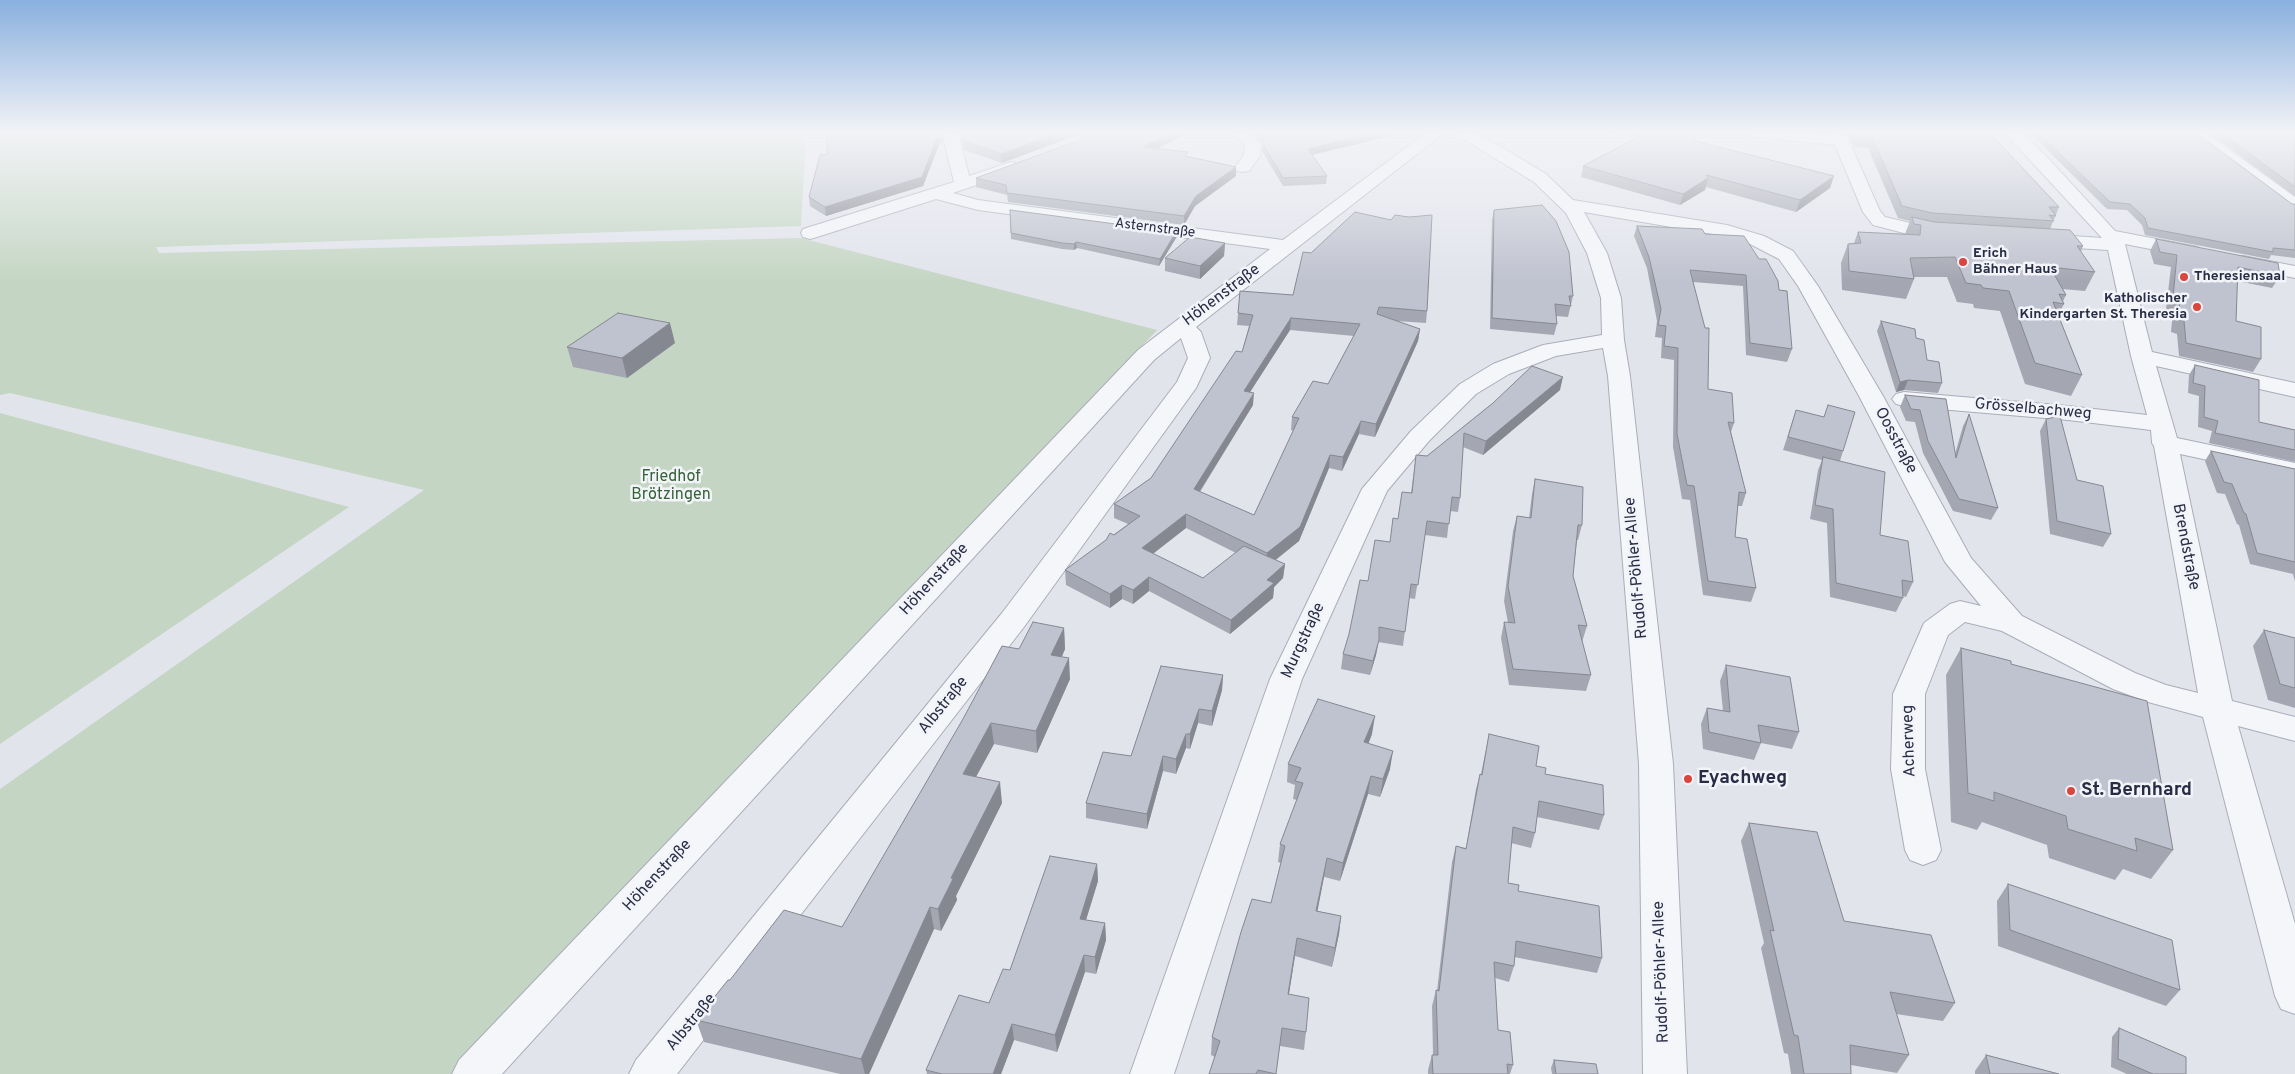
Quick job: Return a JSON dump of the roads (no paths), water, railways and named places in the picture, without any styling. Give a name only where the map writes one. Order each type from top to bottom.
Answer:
[{"type":"street","points":[[810,233],[968,182]]},
{"type":"street","name":"Höhenstraße","points":[[474,1074],[1146,355],[1371,182]]},
{"type":"street","name":"Rudolf-Pöhler-Allee","points":[[1544,182],[1574,210],[1597,253],[1611,298],[1613,340],[1619,376],[1656,764],[1665,1074]]},
{"type":"street","points":[[1859,182],[1872,212],[1879,220],[1928,233],[1967,236]]},
{"type":"street","name":"Brendstraße","points":[[2061,182],[2113,240],[2163,434],[2217,708],[2295,996]]},
{"type":"street","points":[[2263,182],[2295,206]]},
{"type":"street","name":"Asternstraße","points":[[935,194],[988,206],[1287,246]]},
{"type":"street","name":"Oosstraße","points":[[1568,204],[1727,231],[1757,240],[1786,255],[1808,286],[1871,396],[1959,562],[2011,622],[2124,681],[2159,694],[2295,729]]},
{"type":"street","points":[[2026,239],[2113,240],[2207,254]]},
{"type":"street","points":[[2227,258],[2295,272]]},
{"type":"street","name":"Albstraße","points":[[651,1074],[1013,620],[1188,383],[1199,358],[1190,332],[1181,327]]},
{"type":"street","name":"Murgstraße","points":[[1152,1074],[1286,679],[1375,489],[1420,436],[1468,389],[1501,369],[1551,350],[1613,340]]},
{"type":"street","points":[[2142,356],[2295,390]]},
{"type":"street","name":"Grösselbachweg","points":[[1904,399],[2068,413],[2163,434],[2295,471]]},
{"type":"street","name":"Acherweg","points":[[1923,850],[1908,769],[1909,694],[1935,630],[1960,611],[2011,622]]},
{"type":"place","name":"Erich Bähner Haus","points":[[1963,262]]},
{"type":"place","name":"Theresiensaal","points":[[2184,277]]},
{"type":"place","name":"Katholischer Kindergarten St. Theresia","points":[[2197,307]]},
{"type":"place","name":"Eyachweg","points":[[1688,779]]},
{"type":"place","name":"St. Bernhard","points":[[2071,791]]},
{"type":"park label","name":"Friedhof Brötzingen","points":[[671,487]]}]
